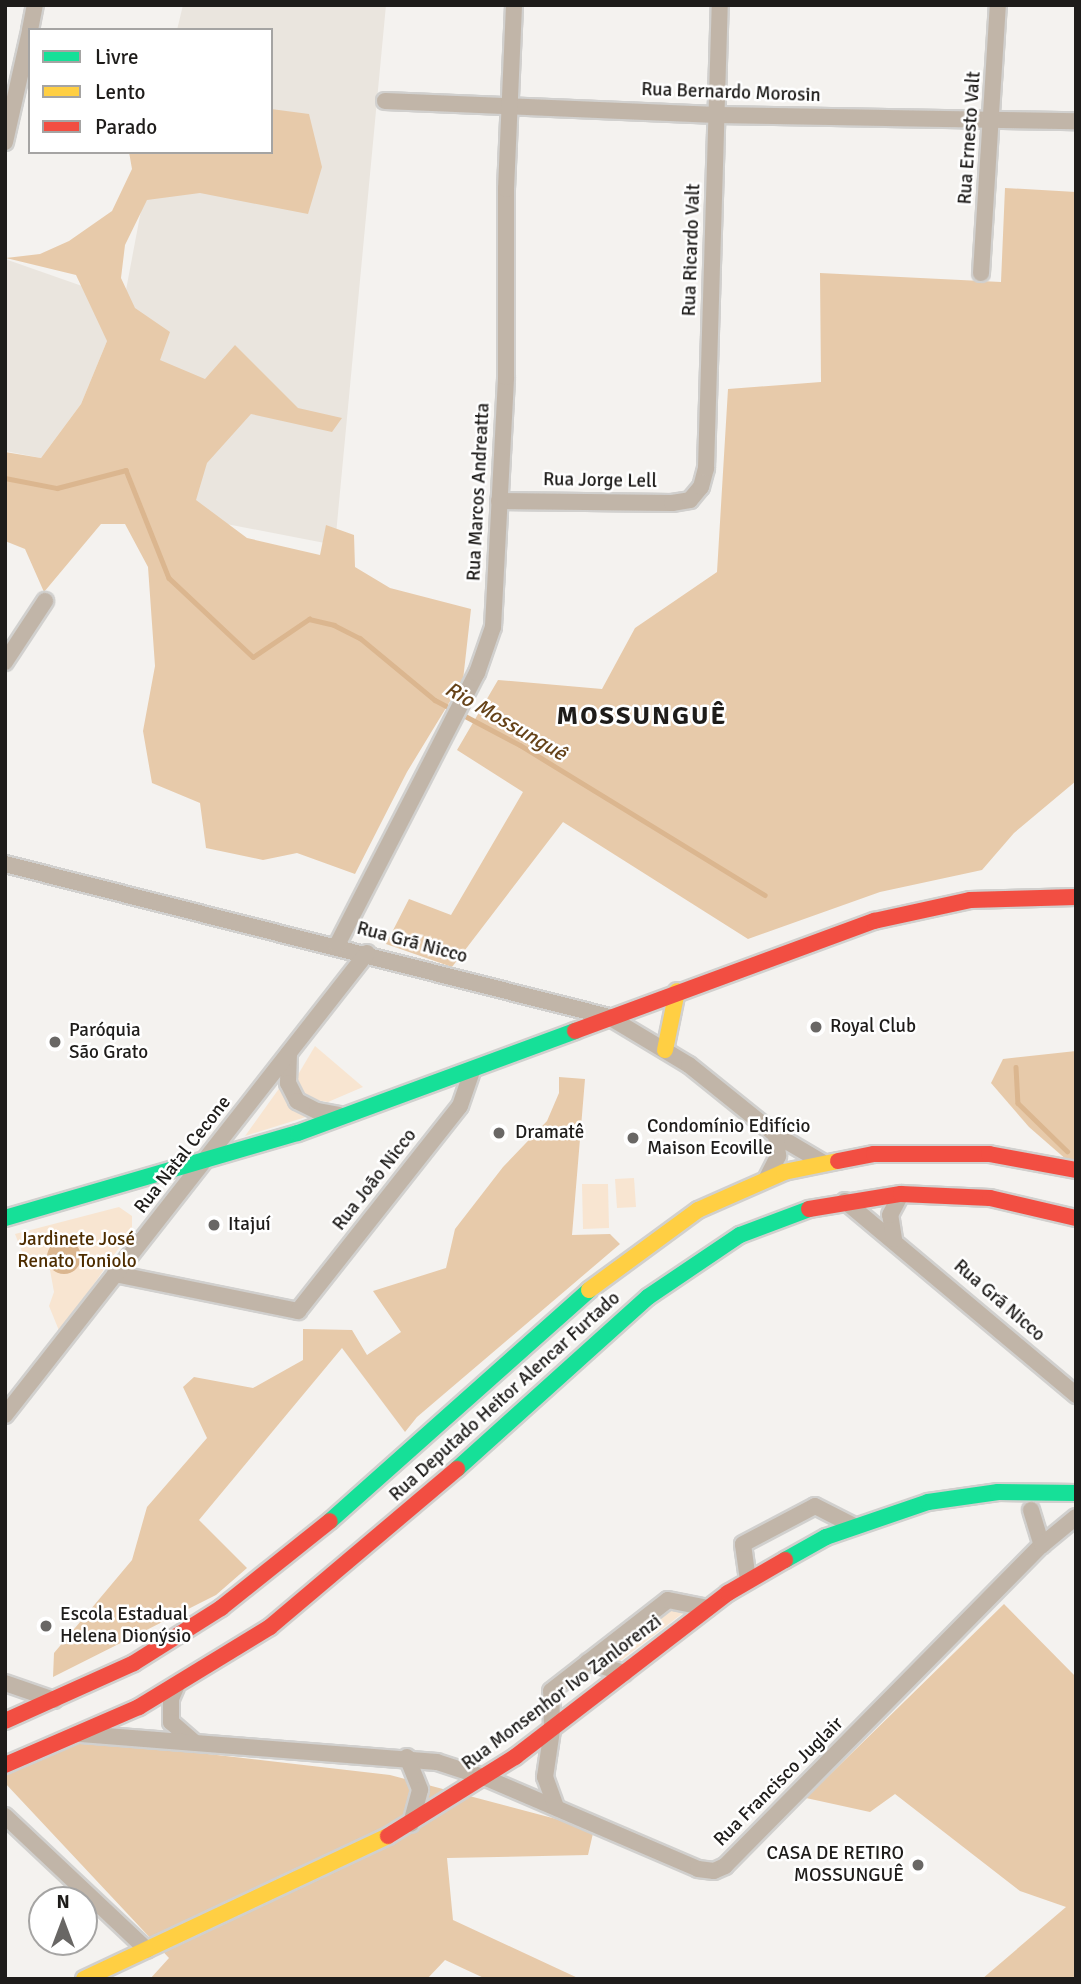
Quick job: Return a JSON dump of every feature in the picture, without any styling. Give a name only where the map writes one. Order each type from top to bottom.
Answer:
[{"type":"street","points":[[30,28],[35,5]]},
{"type":"street","name":"Rua Marcos Andreatta","points":[[337,945],[462,702],[484,657],[493,627],[507,346],[514,5]]},
{"type":"street","name":"Rua Ricardo Valt","points":[[697,494],[706,468],[720,5]]},
{"type":"street","name":"Rua Ernesto Valt","points":[[981,274],[994,119],[998,5]]},
{"type":"street","points":[[5,142],[28,39]]},
{"type":"street","name":"Rua Bernardo Morosin","points":[[385,101],[717,115],[1076,121]]},
{"type":"street","name":"Rua Jorge Lell","points":[[499,501],[672,503],[697,494]]},
{"type":"street","points":[[5,662],[45,601]]},
{"type":"street","name":"Rua Grã Nicco","points":[[5,864],[337,945],[609,1017],[712,1080],[776,1135],[822,1162]]},
{"type":"street","points":[[5,1218],[349,1115],[677,991],[901,914],[1009,896],[1076,897]]},
{"type":"street","name":"Rua Natal Cecone","points":[[5,1415],[367,953]]},
{"type":"street","points":[[666,1050],[677,991]]},
{"type":"street","points":[[289,1053],[288,1083],[297,1101],[317,1111],[349,1115]]},
{"type":"street","name":"Rua João Nicco","points":[[116,1274],[298,1311],[460,1106],[472,1069]]},
{"type":"street","points":[[767,1178],[778,1156],[776,1135]]},
{"type":"street","name":"Rua Deputado Heitor Alencar Furtado","points":[[5,1721],[158,1651],[221,1608],[314,1535],[629,1257],[698,1210],[767,1178],[822,1162],[874,1154],[945,1152],[1025,1159],[1076,1170]]},
{"type":"street","points":[[894,1239],[890,1215],[901,1194]]},
{"type":"street","name":"Rua Deputado Heitor Alencar Furtado","points":[[5,1765],[81,1734],[176,1687],[306,1600],[668,1281],[765,1224],[845,1201],[901,1194],[990,1198],[1076,1218]]},
{"type":"street","name":"Rua Grã Nicco","points":[[845,1201],[894,1239],[1076,1395]]},
{"type":"street","name":"Rua Monsenhor Ivo Zanlorenzi","points":[[84,1979],[410,1826],[485,1778],[552,1730],[747,1580],[852,1525],[901,1509],[963,1496],[1076,1493]]},
{"type":"street","points":[[747,1580],[743,1544],[815,1506],[852,1525]]},
{"type":"street","points":[[1031,1510],[1042,1545]]},
{"type":"street","name":"Rua Francisco Juglair","points":[[81,1734],[407,1757],[485,1778],[698,1869],[720,1869],[1042,1545],[1076,1517]]},
{"type":"street","points":[[556,1807],[545,1777],[552,1730],[551,1690],[668,1600],[708,1608]]},
{"type":"street","points":[[588,1662],[624,1673]]},
{"type":"street","points":[[5,1683],[54,1700]]},
{"type":"street","points":[[176,1687],[171,1699],[171,1721],[183,1736],[196,1742]]},
{"type":"street","points":[[407,1757],[420,1790],[410,1826]]},
{"type":"street","points":[[5,1816],[147,1950]]},
{"type":"shaded area","points":[[183,5],[386,5],[335,545],[87,497],[152,154],[273,154],[273,28],[177,28]]},
{"type":"shaded area","points":[[273,109],[309,114],[322,167],[308,214],[200,193],[147,200],[125,245],[121,278],[135,308],[170,332],[160,360],[205,379],[235,345],[298,408],[342,418],[332,432],[251,414],[207,463],[196,500],[247,538],[320,555],[326,525],[354,535],[355,567],[390,588],[471,609],[463,680],[407,772],[355,874],[297,853],[263,860],[206,848],[200,803],[152,783],[143,731],[155,666],[148,567],[125,524],[101,524],[44,592],[25,549],[5,541],[5,452],[41,458],[81,404],[107,341],[76,275],[6,258],[40,254],[69,241],[112,211],[132,169],[129,154],[273,154]]},
{"type":"shaded area","points":[[1005,188],[1076,192],[1076,781],[1014,833],[982,870],[880,892],[748,939],[563,822],[452,967],[386,944],[409,899],[451,915],[523,792],[457,750],[498,680],[602,689],[635,628],[717,572],[728,389],[821,382],[820,273],[1001,282]]},
{"type":"shaded area","points":[[5,259],[102,293],[107,341],[81,404],[41,458],[5,451]]},
{"type":"shaded area","points":[[1076,1051],[1076,1168],[1029,1127],[991,1083],[1003,1059]]},
{"type":"shaded area","points":[[559,1077],[585,1079],[572,1235],[610,1234],[620,1244],[417,1417],[405,1432],[342,1348],[199,1520],[247,1568],[216,1595],[53,1677],[54,1653],[132,1560],[147,1507],[207,1438],[183,1387],[194,1377],[253,1388],[303,1360],[303,1329],[352,1330],[367,1355],[401,1332],[373,1291],[446,1268],[455,1229],[503,1167],[547,1121],[559,1093]]},
{"type":"shaded area","points":[[64,1240],[76,1245],[81,1257],[76,1269],[64,1274],[52,1269],[47,1257],[52,1245]]},
{"type":"shaded area","points":[[1004,1604],[1076,1677],[1076,1979],[982,1979],[1066,1907],[1020,1891],[895,1794],[870,1812],[806,1798]]},
{"type":"shaded area","points":[[86,1740],[390,1775],[594,1829],[588,1855],[447,1858],[453,1920],[580,1979],[486,1979],[445,1960],[427,1979],[150,1979],[169,1958],[5,1783],[5,1769]]},
{"type":"green space","points":[[315,1046],[363,1087],[328,1102],[305,1098],[296,1078]]},
{"type":"green space","points":[[283,1083],[293,1105],[306,1117],[245,1136]]},
{"type":"green space","points":[[634,1178],[636,1207],[617,1208],[615,1179]]},
{"type":"green space","points":[[582,1184],[608,1184],[609,1228],[583,1229]]},
{"type":"green space","name":"Jardinete José Renato Toniolo","points":[[119,1207],[132,1216],[132,1229],[60,1333],[49,1306],[54,1292],[50,1270],[44,1261],[23,1254],[15,1234]]},
{"type":"green space","points":[[675,1603],[691,1607],[616,1664],[602,1659]]},
{"type":"waterway","name":"Rio Mossunguê","points":[[5,478],[57,488],[126,470],[169,578],[253,657],[309,619],[334,625],[360,638],[435,700],[520,745],[765,895]]},
{"type":"waterway","name":"Rio Mossunguê","points":[[1016,1067],[1018,1103],[1067,1151]]},
{"type":"traffic: fast","points":[[5,1218],[298,1133],[575,1031]]},
{"type":"traffic: fast","points":[[457,1469],[648,1297],[740,1235],[809,1209]]},
{"type":"traffic: fast","points":[[330,1521],[589,1290]]},
{"type":"traffic: fast","points":[[785,1560],[826,1537],[928,1502],[998,1492],[1076,1493]]},
{"type":"traffic: slow","points":[[665,1050],[677,991]]},
{"type":"traffic: slow","points":[[589,1290],[698,1210],[784,1172],[838,1161]]},
{"type":"traffic: slow","points":[[84,1979],[388,1836]]},
{"type":"traffic: jam","points":[[575,1031],[874,921],[970,900],[1076,897]]},
{"type":"traffic: jam","points":[[838,1161],[874,1154],[989,1154],[1076,1170]]},
{"type":"traffic: jam","points":[[809,1209],[901,1194],[990,1198],[1076,1218]]},
{"type":"traffic: jam","points":[[5,1765],[139,1707],[270,1627],[457,1469]]},
{"type":"traffic: jam","points":[[5,1721],[134,1663],[221,1608],[330,1521]]},
{"type":"traffic: jam","points":[[388,1836],[515,1757],[728,1593],[785,1560]]},
{"type":"place","name":"Royal Club","points":[[816,1027]]},
{"type":"place","name":"Paróquia São Grato","points":[[55,1042]]},
{"type":"place","name":"Dramatê","points":[[499,1133]]},
{"type":"place","name":"Condomínio Edifício Maison Ecoville","points":[[633,1138]]},
{"type":"place","name":"Itajuí","points":[[214,1225]]},
{"type":"place","name":"Escola Estadual Helena Dionýsio","points":[[46,1626]]},
{"type":"place","name":"CASA DE RETIRO MOSSUNGUÊ","points":[[918,1865]]},
{"type":"district","name":"MOSSUNGUÊ","points":[[642,717]]}]
